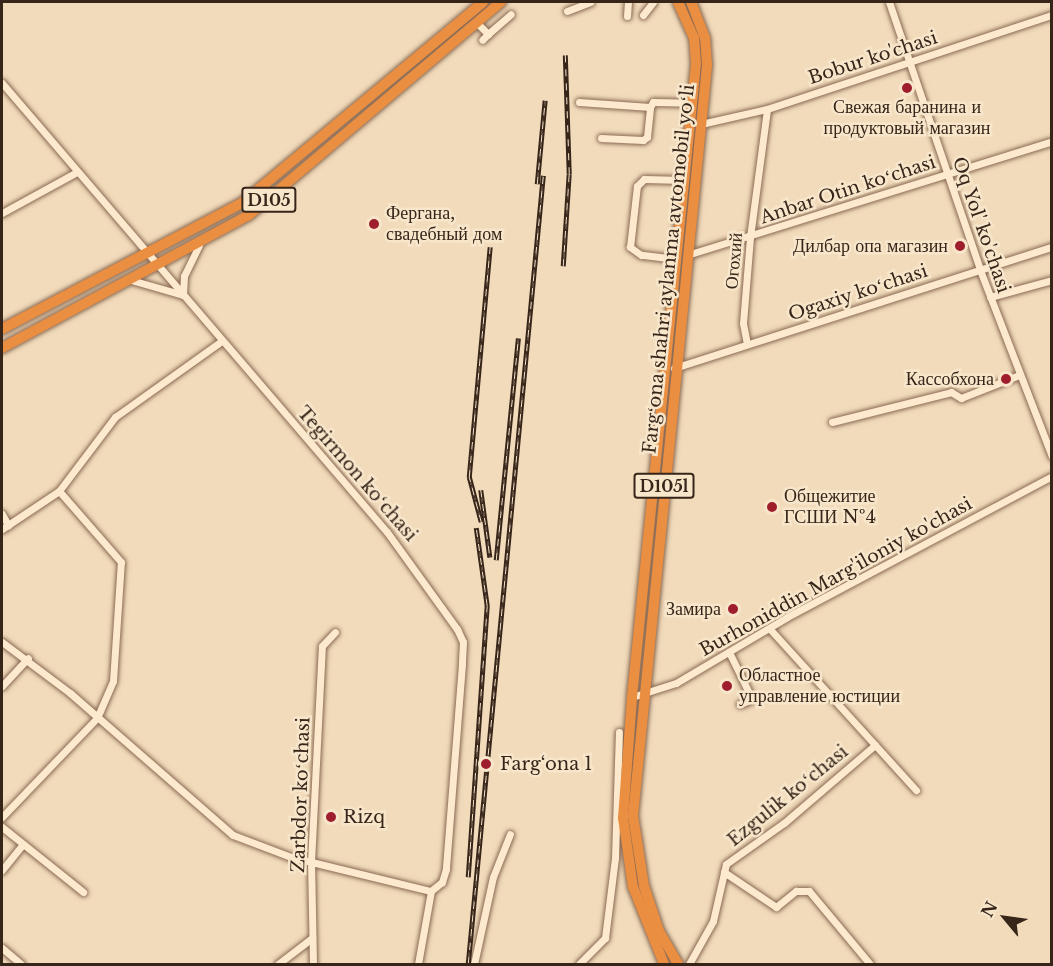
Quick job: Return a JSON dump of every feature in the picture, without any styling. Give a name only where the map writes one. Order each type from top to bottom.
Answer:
[{"type":"highway","name":"D105","points":[[2,329],[148,253],[214,222],[263,189],[483,2]]},
{"type":"highway","name":"D105","points":[[2,348],[199,245],[272,198],[501,2]]},
{"type":"highway","name":"Fargʻona shahri aylanma avtomobil yoʻli","points":[[664,964],[641,914],[624,841],[692,103],[694,38],[678,2]]},
{"type":"highway","name":"Fargʻona shahri aylanma avtomobil yoʻli","points":[[678,964],[659,931],[638,860],[633,816],[637,697],[701,124],[705,38],[691,2]]},
{"type":"street","points":[[567,11],[590,2]]},
{"type":"street","points":[[627,16],[628,2]]},
{"type":"street","points":[[643,15],[653,2]]},
{"type":"street","name":"Oq Yol' ko'chasi","points":[[889,2],[980,270],[1052,457]]},
{"type":"street","points":[[477,23],[485,37],[511,14]]},
{"type":"street","name":"Bobur ko'chasi","points":[[701,124],[767,110],[1052,15]]},
{"type":"street","name":"Tegirmon koʻchasi","points":[[2,83],[75,173],[148,253],[220,342],[411,560],[463,642],[446,869],[442,882],[431,891],[418,964]]},
{"type":"street","points":[[579,102],[650,107]]},
{"type":"street","points":[[601,138],[643,140],[647,137],[650,107],[653,102],[692,103]]},
{"type":"street","name":"Огохий","points":[[747,345],[743,323],[750,237],[767,110]]},
{"type":"street","name":"Anbar Otin koʻchasi","points":[[687,255],[1052,141]]},
{"type":"street","points":[[2,213],[75,173]]},
{"type":"street","points":[[676,259],[641,255],[630,247],[637,186],[644,179],[684,180]]},
{"type":"street","points":[[131,280],[183,295],[184,276],[199,245]]},
{"type":"street","name":"Ogaxiy koʻchasi","points":[[674,368],[1052,247]]},
{"type":"street","points":[[990,297],[1052,280]]},
{"type":"street","points":[[2,514],[5,527],[59,491],[115,417],[220,342]]},
{"type":"street","points":[[832,422],[951,392],[961,398],[1019,375]]},
{"type":"street","name":"Burhoniddin Marg'iloniy ko'chasi","points":[[637,697],[676,683],[769,628],[1052,476]]},
{"type":"street","points":[[2,817],[97,718],[113,681],[118,630],[116,610],[123,571],[121,562],[59,491]]},
{"type":"street","points":[[769,628],[916,790]]},
{"type":"street","name":"Zarbdor koʻchasi","points":[[313,964],[311,862],[322,646],[335,632]]},
{"type":"street","points":[[2,642],[28,658],[233,835],[311,862],[431,891]]},
{"type":"street","points":[[729,652],[752,699],[740,704]]},
{"type":"street","points":[[2,686],[28,658]]},
{"type":"street","points":[[579,964],[605,938],[615,858],[619,732]]},
{"type":"street","name":"Ezgulik koʻchasi","points":[[689,964],[713,921],[726,864],[784,823],[875,745]]},
{"type":"street","points":[[2,827],[82,892]]},
{"type":"street","points":[[474,964],[493,877],[510,834]]},
{"type":"street","points":[[2,870],[23,844]]},
{"type":"street","name":"Ezgulik koʻchasi","points":[[724,873],[776,907],[796,891],[809,891],[870,964]]},
{"type":"street","points":[[278,964],[312,939]]},
{"type":"street","points":[[2,948],[21,964]]},
{"type":"railway","points":[[563,266],[569,174],[565,55]]},
{"type":"railway","points":[[537,184],[545,100]]},
{"type":"railway","points":[[468,964],[543,176]]},
{"type":"railway","points":[[481,522],[469,477],[490,247]]},
{"type":"railway","points":[[496,560],[518,338]]},
{"type":"railway","points":[[481,490],[490,557]]},
{"type":"railway","points":[[468,877],[487,606],[476,528]]},
{"type":"place","name":"Свежая баранина и продуктовый магазин","points":[[907,88]]},
{"type":"place","name":"Фергана, свадебный дом","points":[[374,224]]},
{"type":"place","name":"Дилбар опа магазин","points":[[960,246]]},
{"type":"place","name":"Кассобхона","points":[[1006,379]]},
{"type":"place","name":"Общежитие ГСШИ №4","points":[[772,507]]},
{"type":"place","name":"Замира","points":[[733,609]]},
{"type":"place","name":"Областное управление юстиции","points":[[727,686]]},
{"type":"place","name":"Farg‘ona 1","points":[[486,764]]},
{"type":"place","name":"Rizq","points":[[331,817]]}]
